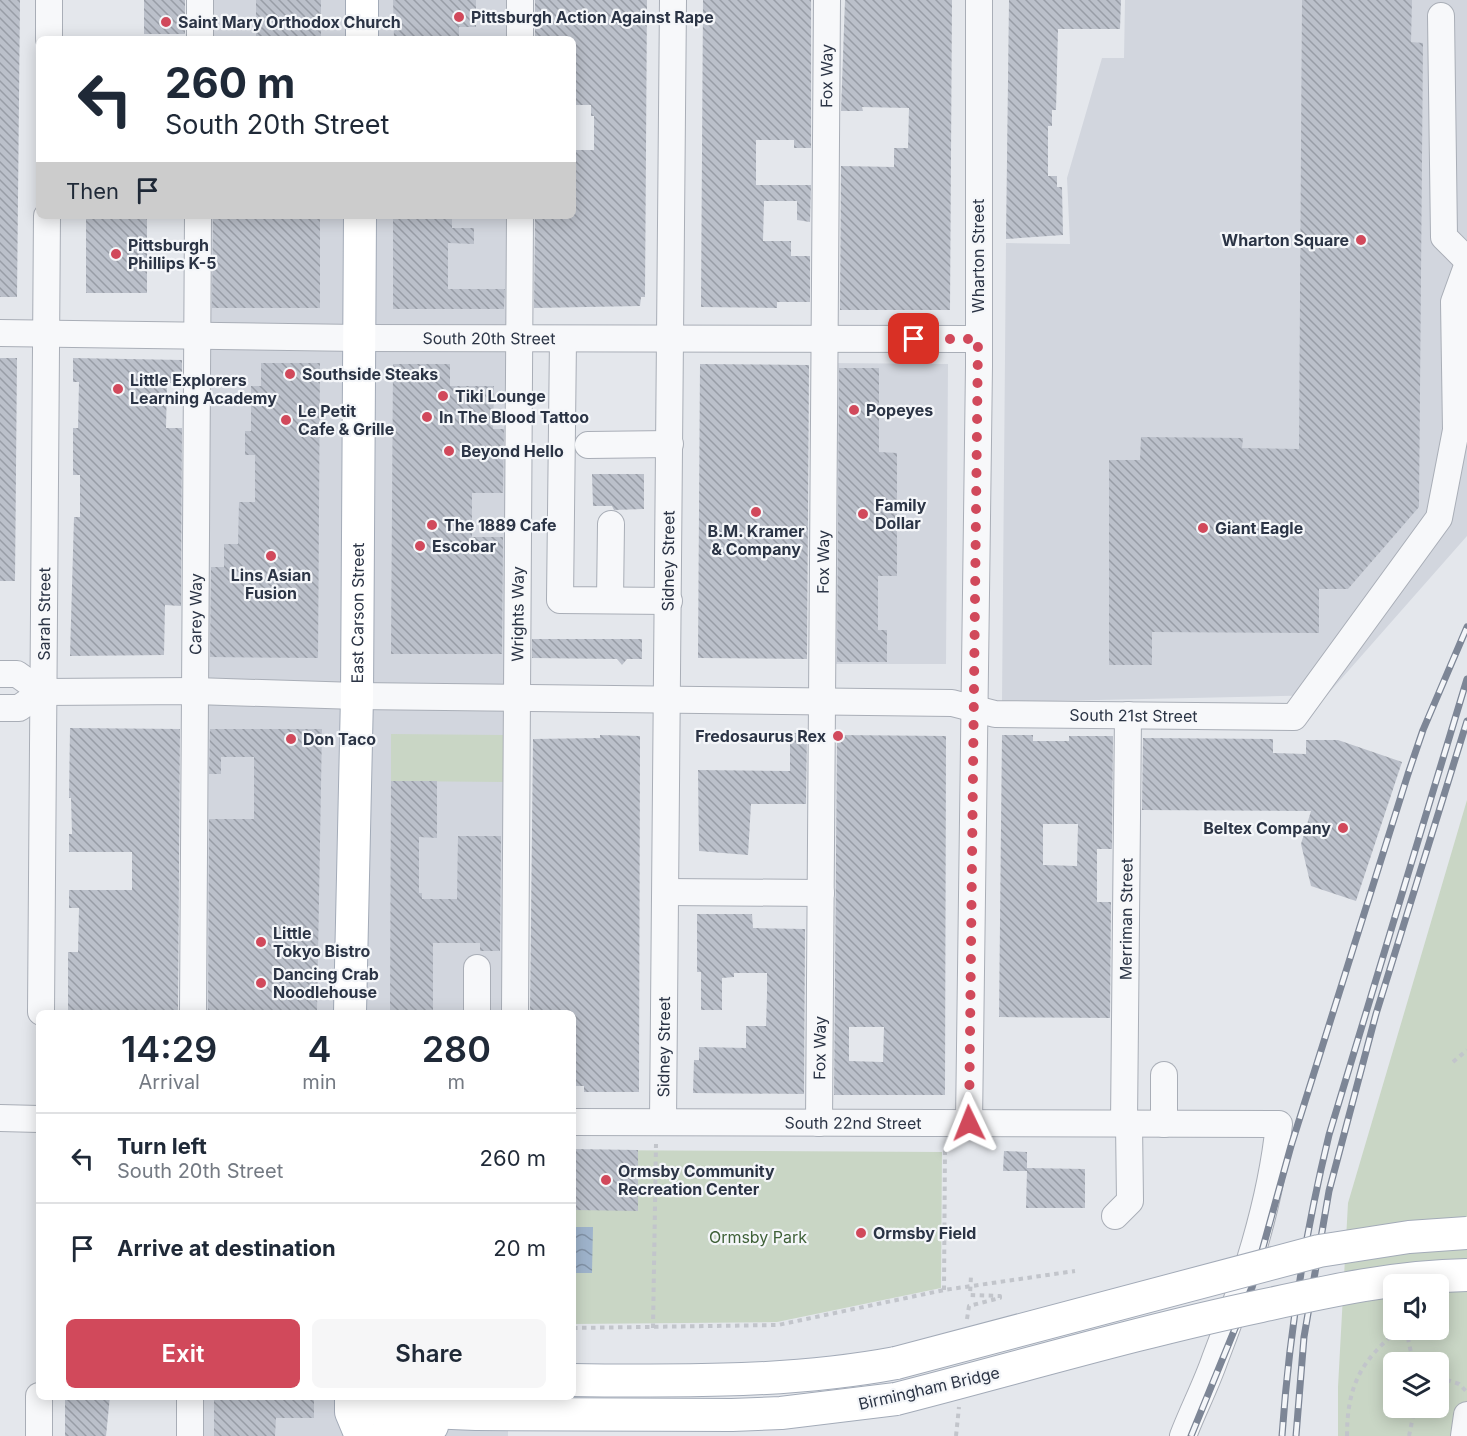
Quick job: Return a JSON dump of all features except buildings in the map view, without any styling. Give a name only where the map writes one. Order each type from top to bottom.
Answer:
[{"type":"main road","points":[[362,0],[362,36]]},
{"type":"main road","name":"East Carson Street","points":[[351,1010],[357,696],[360,219]]},
{"type":"main road","name":"Birmingham Bridge","points":[[576,1380],[768,1380],[855,1371],[896,1363],[1319,1251],[1386,1240],[1467,1233]]},
{"type":"main road","name":"Birmingham Bridge","points":[[351,1412],[380,1410],[476,1414],[761,1414],[840,1408],[896,1399],[1180,1323],[1316,1294],[1369,1284],[1467,1275]]},
{"type":"main road","points":[[384,1436],[392,1431],[441,1424],[476,1414]]},
{"type":"street","points":[[49,0],[49,36]]},
{"type":"street","points":[[200,0],[200,36]]},
{"type":"street","points":[[520,0],[520,36]]},
{"type":"street","name":"Sidney Street","points":[[659,1133],[669,700],[673,0]]},
{"type":"street","name":"Fox Way","points":[[819,1123],[827,0]]},
{"type":"street","name":"Wharton Street","points":[[969,1123],[978,339],[979,0]]},
{"type":"street","points":[[1441,16],[1444,237],[1467,261]]},
{"type":"street","name":"Sarah Street","points":[[41,1010],[47,219]]},
{"type":"street","name":"Carey Way","points":[[193,1010],[198,219]]},
{"type":"street","name":"Wrights Way","points":[[515,1010],[520,219]]},
{"type":"street","name":"South 21st Street","points":[[42,692],[195,691],[357,696],[952,703],[995,714],[1294,717],[1439,518],[1456,430],[1454,302],[1467,266]]},
{"type":"street","name":"South 20th Street","points":[[0,333],[359,338],[978,339]]},
{"type":"street","points":[[563,339],[560,600],[669,601]]},
{"type":"street","points":[[588,445],[670,444]]},
{"type":"street","points":[[610,600],[611,524]]},
{"type":"street","points":[[0,674],[17,674],[42,692],[19,708],[0,708]]},
{"type":"street","name":"Merriman Street","points":[[1115,1216],[1130,1201],[1126,1124],[1128,715]]},
{"type":"street","points":[[666,892],[820,893]]},
{"type":"street","points":[[477,968],[477,1010]]},
{"type":"street","points":[[1164,1075],[1164,1124]]},
{"type":"street","points":[[0,1118],[36,1119]]},
{"type":"street","name":"South 22nd Street","points":[[576,1122],[659,1133],[819,1123],[1279,1124],[1275,1168],[1261,1220],[1215,1360],[1183,1436]]},
{"type":"street","points":[[39,1400],[39,1436]]},
{"type":"street","points":[[190,1400],[190,1436]]},
{"type":"street","points":[[1464,1436],[1467,1415]]},
{"type":"path","points":[[1453,1062],[1467,1050]]},
{"type":"path","points":[[653,1328],[659,1133]]},
{"type":"path","points":[[944,1290],[945,1146]]},
{"type":"path","points":[[576,1328],[778,1324],[944,1290],[1075,1271]]},
{"type":"path","points":[[969,1295],[969,1306]]},
{"type":"path","points":[[1347,1436],[1347,1409],[1353,1386],[1377,1348],[1387,1340]]},
{"type":"path","points":[[1449,1380],[1460,1384],[1467,1392]]},
{"type":"path","points":[[1409,1436],[1413,1418]]},
{"type":"shaded area","points":[[199,0],[514,0],[514,36],[199,36]]},
{"type":"shaded area","points":[[1125,0],[1467,0],[1467,536],[1327,695],[1002,702],[1006,243],[1070,244],[1067,178],[1102,58],[1124,58]]},
{"type":"shaded area","points":[[198,219],[514,219],[511,1010],[193,1010]]},
{"type":"shaded area","points":[[829,363],[948,364],[946,664],[828,664]]},
{"type":"shaded area","points":[[190,1400],[508,1400],[508,1436],[190,1436]]},
{"type":"green space","points":[[391,734],[503,735],[503,782],[391,781]]},
{"type":"green space","points":[[1467,800],[1467,1436],[1338,1436],[1338,1387],[1348,1203]]},
{"type":"green space","name":"Ormsby Park","points":[[576,1150],[942,1152],[941,1288],[777,1322],[576,1324]]},
{"type":"water","points":[[576,1227],[593,1227],[592,1273],[576,1273]]},
{"type":"railway","points":[[1191,1436],[1252,1287],[1291,1146],[1408,774],[1423,730],[1467,627]]},
{"type":"railway","points":[[1282,1436],[1299,1285],[1329,1135],[1467,679]]},
{"type":"railway","points":[[1296,1436],[1304,1337],[1329,1191],[1376,1014],[1467,721]]},
{"type":"place","name":"Pittsburgh Action Against Rape","points":[[459,17]]},
{"type":"place","name":"Saint Mary Orthodox Church","points":[[166,22]]},
{"type":"place","name":"Wharton Square","points":[[1361,240]]},
{"type":"place","name":"Pittsburgh Phillips K-5","points":[[116,254]]},
{"type":"place","name":"Southside Steaks","points":[[290,374]]},
{"type":"place","name":"Little Explorers Learning Academy","points":[[118,389]]},
{"type":"place","name":"Tiki Lounge","points":[[443,396]]},
{"type":"place","name":"Popeyes","points":[[854,410]]},
{"type":"place","name":"In The Blood Tattoo","points":[[427,417]]},
{"type":"place","name":"Le Petit Cafe & Grille","points":[[286,420]]},
{"type":"place","name":"Beyond Hello","points":[[449,451]]},
{"type":"place","name":"B.M. Kramer & Company","points":[[756,512]]},
{"type":"place","name":"Family Dollar","points":[[863,514]]},
{"type":"place","name":"The 1889 Cafe","points":[[432,525]]},
{"type":"place","name":"Giant Eagle","points":[[1203,528]]},
{"type":"place","name":"Escobar","points":[[420,546]]},
{"type":"place","name":"Lins Asian Fusion","points":[[271,556]]},
{"type":"place","name":"Fredosaurus Rex","points":[[838,736]]},
{"type":"place","name":"Don Taco","points":[[291,739]]},
{"type":"place","name":"Beltex Company","points":[[1343,828]]},
{"type":"place","name":"Little Tokyo Bistro","points":[[261,942]]},
{"type":"place","name":"Dancing Crab Noodlehouse","points":[[261,983]]},
{"type":"place","name":"Ormsby Community Recreation Center","points":[[606,1180]]},
{"type":"place","name":"Ormsby Field","points":[[861,1233]]},
{"type":"route","points":[[914,339],[978,339],[969,1123]]}]
